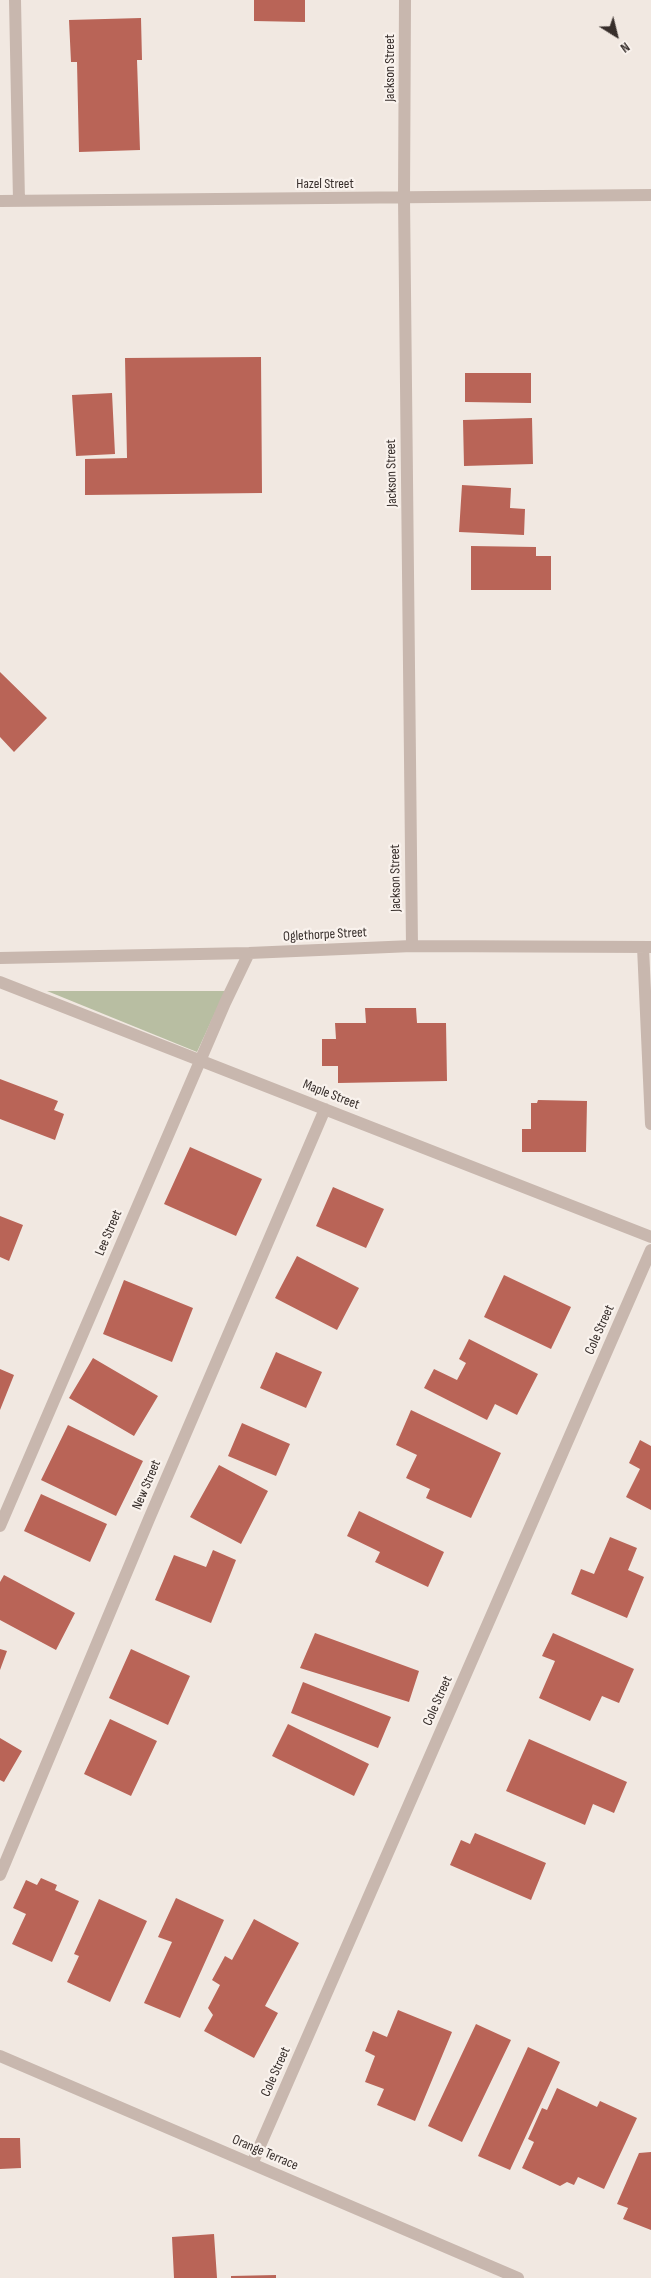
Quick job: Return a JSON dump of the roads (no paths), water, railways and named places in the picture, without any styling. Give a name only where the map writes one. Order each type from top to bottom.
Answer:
[{"type":"street","points":[[15,0],[19,201]]},
{"type":"street","name":"Jackson Street","points":[[405,0],[404,198],[412,946]]},
{"type":"street","name":"Hazel Street","points":[[0,201],[651,195]]},
{"type":"street","name":"Oglethorpe Street","points":[[0,958],[249,953],[412,946],[647,947]]},
{"type":"street","points":[[647,947],[651,1124]]},
{"type":"street","name":"Lee Street","points":[[0,1526],[200,1060],[249,953]]},
{"type":"street","name":"Maple Street","points":[[0,982],[651,1237]]},
{"type":"street","name":"New Street","points":[[0,1875],[145,1528],[325,1109]]},
{"type":"street","name":"Cole Street","points":[[252,2164],[651,1250]]},
{"type":"street","name":"Orange Terrace","points":[[0,2056],[518,2278]]}]
